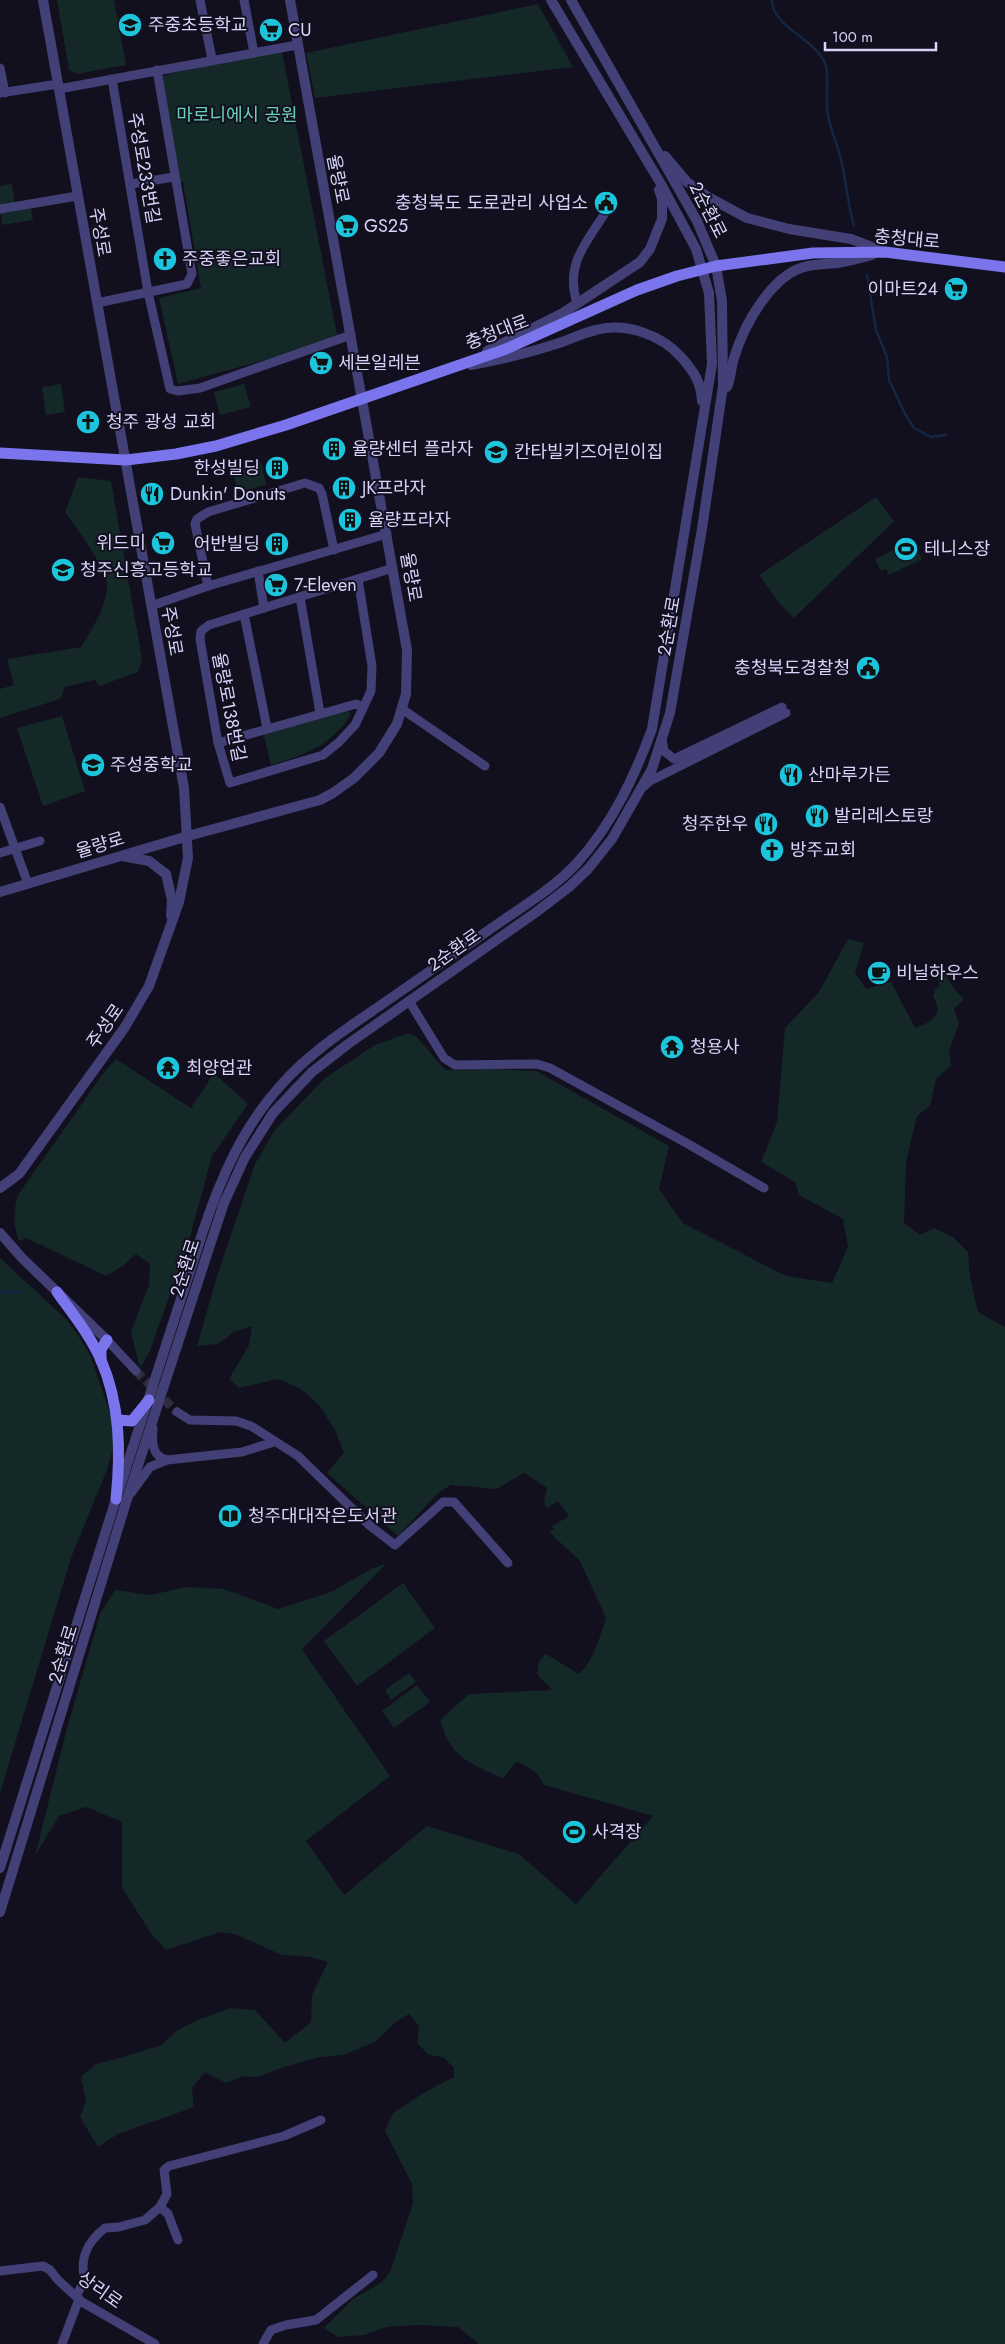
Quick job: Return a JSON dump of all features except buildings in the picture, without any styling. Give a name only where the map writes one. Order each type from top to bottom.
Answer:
[{"type":"main road","name":"충청대로","points":[[0,453],[126,460],[176,454],[216,446],[363,399],[450,368],[532,338],[637,290],[677,276],[716,266],[813,253],[885,252],[1005,267]]},
{"type":"main road","points":[[57,1292],[101,1361]]},
{"type":"main road","points":[[107,1340],[101,1349],[101,1361],[118,1420],[120,1448],[116,1499]]},
{"type":"main road","points":[[118,1420],[132,1421],[149,1400]]},
{"type":"street","name":"주성로","points":[[0,1188],[19,1174],[125,1027],[149,986],[179,902],[186,867],[188,836],[184,788],[43,0]]},
{"type":"street","points":[[200,0],[212,59]]},
{"type":"street","points":[[244,0],[254,53]]},
{"type":"street","name":"율량로","points":[[0,892],[188,836],[320,800],[354,778],[379,752],[396,724],[402,709],[406,694],[408,650],[290,0]]},
{"type":"street","name":"2순환로","points":[[0,1868],[116,1499],[217,1188],[239,1145],[268,1101],[292,1074],[342,1032],[530,901],[564,875],[576,863],[598,836],[621,802],[639,765],[652,729],[703,429],[712,364],[709,293],[704,269],[696,250],[651,168],[551,0]]},
{"type":"street","name":"2순환로","points":[[0,1912],[128,1496],[224,1203],[245,1156],[258,1134],[286,1097],[312,1072],[348,1044],[569,887],[588,869],[612,839],[652,769],[670,713],[702,529],[721,397],[724,341],[722,301],[716,266],[697,221],[571,0]]},
{"type":"street","points":[[0,68],[2,93],[112,79],[212,59],[297,45]]},
{"type":"street","name":"주성로233번길","points":[[148,292],[187,284],[192,274],[157,70]]},
{"type":"street","name":"주성로233번길","points":[[112,79],[148,292],[170,389],[178,391],[209,386],[351,335]]},
{"type":"street","points":[[647,133],[687,182],[708,197],[747,218],[789,229],[851,239],[885,252]]},
{"type":"street","points":[[450,368],[536,328],[640,262],[650,249],[662,219],[662,199],[651,168]]},
{"type":"street","points":[[131,184],[174,177]]},
{"type":"street","points":[[0,209],[77,196]]},
{"type":"street","points":[[577,303],[572,288],[572,274],[576,261],[609,208]]},
{"type":"street","points":[[721,397],[728,384],[734,358],[743,337],[759,305],[777,284],[793,271],[808,266],[840,263],[885,252]]},
{"type":"street","points":[[97,303],[148,292]]},
{"type":"street","points":[[450,368],[502,360],[597,330],[616,327],[647,333],[672,346],[695,372],[702,387],[703,429]]},
{"type":"street","points":[[208,586],[196,524],[198,519],[208,512],[305,483],[318,488],[322,494],[334,550]]},
{"type":"street","points":[[151,606],[208,586],[387,534]]},
{"type":"street","name":"율량로138번길","points":[[358,579],[372,666],[371,691],[355,725],[339,742],[323,754],[236,783],[230,783],[218,743],[200,639],[201,631],[209,625],[393,568]]},
{"type":"street","points":[[258,571],[264,608]]},
{"type":"street","points":[[300,597],[320,713]]},
{"type":"street","name":"율량로138번길","points":[[244,614],[267,728]]},
{"type":"street","points":[[218,743],[356,704],[363,707]]},
{"type":"street","points":[[402,709],[485,766]]},
{"type":"street","points":[[642,787],[784,710],[674,759],[664,751],[662,739]]},
{"type":"street","points":[[0,807],[13,849],[28,884]]},
{"type":"street","points":[[0,853],[40,841]]},
{"type":"street","points":[[121,856],[149,862],[166,874],[172,900],[170,928]]},
{"type":"street","points":[[410,1001],[444,1058],[455,1065],[537,1064],[550,1068],[690,1144],[764,1188]]},
{"type":"street","points":[[0,1233],[22,1258],[107,1340],[136,1371]]},
{"type":"street","points":[[177,1412],[190,1420],[236,1421],[251,1426],[298,1456],[369,1525],[395,1545],[443,1502],[454,1502],[508,1563]]},
{"type":"street","points":[[154,1418],[152,1440],[154,1451],[160,1458],[167,1460]]},
{"type":"street","points":[[128,1496],[150,1467],[167,1460],[242,1452],[274,1442]]},
{"type":"street","points":[[62,2344],[85,2280],[82,2262],[84,2255],[105,2228],[119,2227],[145,2220],[160,2207],[167,2194],[164,2170],[168,2166],[284,2136],[321,2120]]},
{"type":"street","points":[[160,2207],[168,2214],[178,2240]]},
{"type":"street","name":"상리로","points":[[0,2271],[6,2272],[43,2266],[50,2270],[77,2298],[155,2344]]},
{"type":"street","points":[[263,2344],[271,2330],[286,2324],[316,2320],[373,2275]]},
{"type":"green space","points":[[57,0],[114,0],[126,65],[77,74],[69,70]]},
{"type":"green space","points":[[538,4],[573,67],[315,98],[306,53]]},
{"type":"green space","name":"마로니에시 공원","points":[[281,47],[338,340],[178,384],[159,298],[201,288],[183,182],[180,183],[162,76]]},
{"type":"green space","points":[[12,184],[15,204],[0,207],[0,186]]},
{"type":"green space","points":[[31,208],[33,220],[2,225],[1,213]]},
{"type":"green space","points":[[61,384],[65,412],[46,415],[42,387]]},
{"type":"green space","points":[[244,384],[251,407],[220,415],[214,392]]},
{"type":"green space","points":[[261,462],[266,485],[238,492],[232,468]]},
{"type":"green space","points":[[78,477],[111,481],[142,659],[138,672],[99,686],[95,680],[65,687],[60,699],[0,718],[0,689],[14,685],[7,659],[81,647],[98,618],[104,602],[107,586],[106,579],[90,548],[65,512]]},
{"type":"green space","points":[[876,497],[894,521],[794,618],[780,604],[759,575]]},
{"type":"green space","name":"테니스장","points":[[913,540],[922,559],[889,575],[886,569],[881,571],[875,559]]},
{"type":"green space","points":[[346,710],[351,714],[344,725],[326,741],[306,753],[271,765],[263,733]]},
{"type":"green space","points":[[62,716],[85,791],[43,806],[17,728]]},
{"type":"green space","points":[[848,939],[864,943],[855,973],[866,989],[891,982],[915,1028],[927,1023],[937,1014],[933,996],[935,989],[940,986],[935,971],[939,964],[955,990],[964,999],[954,1009],[959,1023],[949,1051],[951,1066],[936,1079],[930,1106],[917,1116],[906,1162],[904,1223],[920,1235],[934,1228],[953,1237],[968,1252],[970,1277],[978,1312],[1005,1327],[1005,2344],[479,2344],[458,2327],[419,2325],[387,2327],[364,2335],[338,2337],[324,2328],[353,2299],[382,2282],[390,2272],[413,2203],[412,2184],[385,2131],[393,2113],[425,2092],[454,2077],[454,2068],[443,2057],[429,2055],[417,2043],[419,2026],[409,2014],[397,2021],[375,2042],[343,2055],[320,2057],[257,2077],[244,2076],[226,2083],[205,2072],[192,2088],[194,2107],[118,2134],[98,2147],[80,2117],[86,2101],[81,2077],[96,2064],[161,2045],[178,2030],[200,2019],[230,2008],[255,2010],[285,2043],[311,2022],[312,1995],[328,1962],[310,1957],[282,1955],[235,1934],[220,1932],[166,1950],[153,1936],[122,1888],[122,1822],[86,1807],[59,1816],[35,1856],[67,1728],[100,1614],[115,1590],[151,1595],[186,1587],[224,1589],[278,1609],[331,1592],[371,1569],[386,1564],[302,1649],[390,1776],[306,1841],[344,1895],[427,1826],[519,1854],[576,1904],[653,1816],[544,1785],[537,1773],[519,1762],[515,1763],[503,1779],[471,1763],[456,1752],[450,1744],[440,1720],[469,1694],[552,1690],[537,1674],[539,1661],[546,1654],[579,1674],[593,1655],[606,1618],[580,1561],[549,1532],[554,1529],[552,1526],[569,1516],[558,1501],[547,1508],[544,1502],[547,1488],[524,1473],[496,1489],[451,1485],[438,1493],[398,1536],[327,1473],[344,1453],[335,1430],[319,1405],[301,1389],[278,1379],[239,1388],[229,1379],[249,1345],[252,1326],[234,1332],[218,1344],[197,1346],[217,1276],[255,1164],[274,1131],[325,1078],[375,1045],[408,1033],[417,1037],[445,1070],[493,1069],[536,1071],[669,1146],[659,1189],[683,1223],[786,1276],[832,1283],[848,1247],[843,1219],[799,1195],[795,1182],[761,1162],[777,1122],[785,1028],[819,992]]},
{"type":"green space","points":[[116,1059],[191,1108],[214,1073],[248,1104],[212,1156],[188,1244],[149,1353],[140,1368],[131,1332],[149,1285],[150,1264],[136,1254],[123,1266],[106,1276],[26,1238],[19,1241],[15,1223],[15,1207],[18,1195],[102,1075]]},
{"type":"green space","points":[[0,1258],[67,1320],[78,1335],[90,1355],[117,1433],[108,1467],[71,1558],[0,1793]]},
{"type":"green space","points":[[403,1583],[435,1628],[357,1686],[324,1641]]},
{"type":"green space","points":[[409,1673],[416,1682],[391,1700],[385,1690]]},
{"type":"green space","points":[[417,1685],[430,1702],[394,1728],[382,1711]]},
{"type":"waterway","points":[[772,0],[774,10],[779,18],[815,49],[822,57],[826,66],[828,115],[839,152],[854,226]]},
{"type":"waterway","points":[[867,275],[876,330],[887,357],[889,380],[905,414],[914,428],[931,437],[946,435]]},
{"type":"waterway","points":[[0,1292],[23,1293]]},
{"type":"tunnel","points":[[136,1371],[177,1412]]},
{"type":"place","name":"주중초등학교","points":[[130,25]]},
{"type":"place","name":"CU","points":[[271,30]]},
{"type":"place","name":"충청북도 도로관리 사업소","points":[[606,203]]},
{"type":"place","name":"GS25","points":[[347,226]]},
{"type":"place","name":"주중좋은교회","points":[[165,259]]},
{"type":"place","name":"이마트24","points":[[956,289]]},
{"type":"place","name":"세븐일레븐","points":[[321,363]]},
{"type":"place","name":"청주 광성 교회","points":[[88,422]]},
{"type":"place","name":"율량센터 플라자","points":[[334,449]]},
{"type":"place","name":"칸타빌키즈어린이집","points":[[496,452]]},
{"type":"place","name":"한성빌딩","points":[[277,468]]},
{"type":"place","name":"JK프라자","points":[[344,488]]},
{"type":"place","name":"Dunkin' Donuts","points":[[152,494]]},
{"type":"place","name":"율량프라자","points":[[350,520]]},
{"type":"place","name":"위드미","points":[[163,543]]},
{"type":"place","name":"어반빌딩","points":[[277,544]]},
{"type":"place","name":"테니스장","points":[[906,549]]},
{"type":"place","name":"청주신흥고등학교","points":[[63,570]]},
{"type":"place","name":"7-Eleven","points":[[276,585]]},
{"type":"place","name":"충청북도경찰청","points":[[868,668]]},
{"type":"place","name":"주성중학교","points":[[93,765]]},
{"type":"place","name":"산마루가든","points":[[791,775]]},
{"type":"place","name":"발리레스토랑","points":[[817,816]]},
{"type":"place","name":"청주한우","points":[[766,824]]},
{"type":"place","name":"방주교회","points":[[772,850]]},
{"type":"place","name":"비닐하우스","points":[[879,973]]},
{"type":"place","name":"청용사","points":[[672,1047]]},
{"type":"place","name":"최양업관","points":[[168,1068]]},
{"type":"place","name":"청주대대작은도서관","points":[[230,1516]]},
{"type":"place","name":"사격장","points":[[574,1832]]}]
